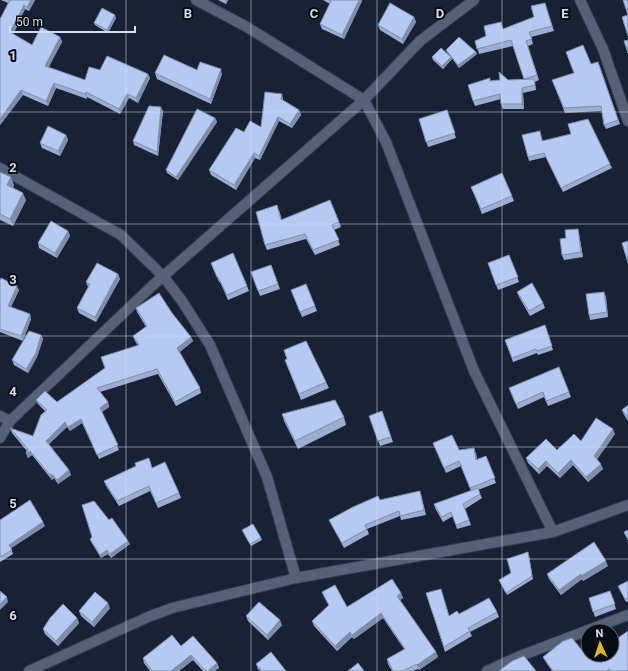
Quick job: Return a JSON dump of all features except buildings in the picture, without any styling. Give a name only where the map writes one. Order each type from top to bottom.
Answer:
[{"type":"street","points":[[196,0],[247,27],[364,100],[386,142],[474,371],[553,532]]},
{"type":"street","points":[[0,438],[10,421],[84,349],[163,276],[364,100],[420,41],[474,0]]},
{"type":"street","points":[[580,0],[603,49],[628,121]]},
{"type":"street","points":[[0,168],[121,235],[163,276],[182,301],[210,345],[267,477],[296,578]]},
{"type":"street","points":[[0,416],[10,421]]},
{"type":"street","points":[[29,671],[148,617],[172,608],[296,578],[553,532],[628,505]]},
{"type":"street","points":[[487,671],[520,656],[628,615]]}]
